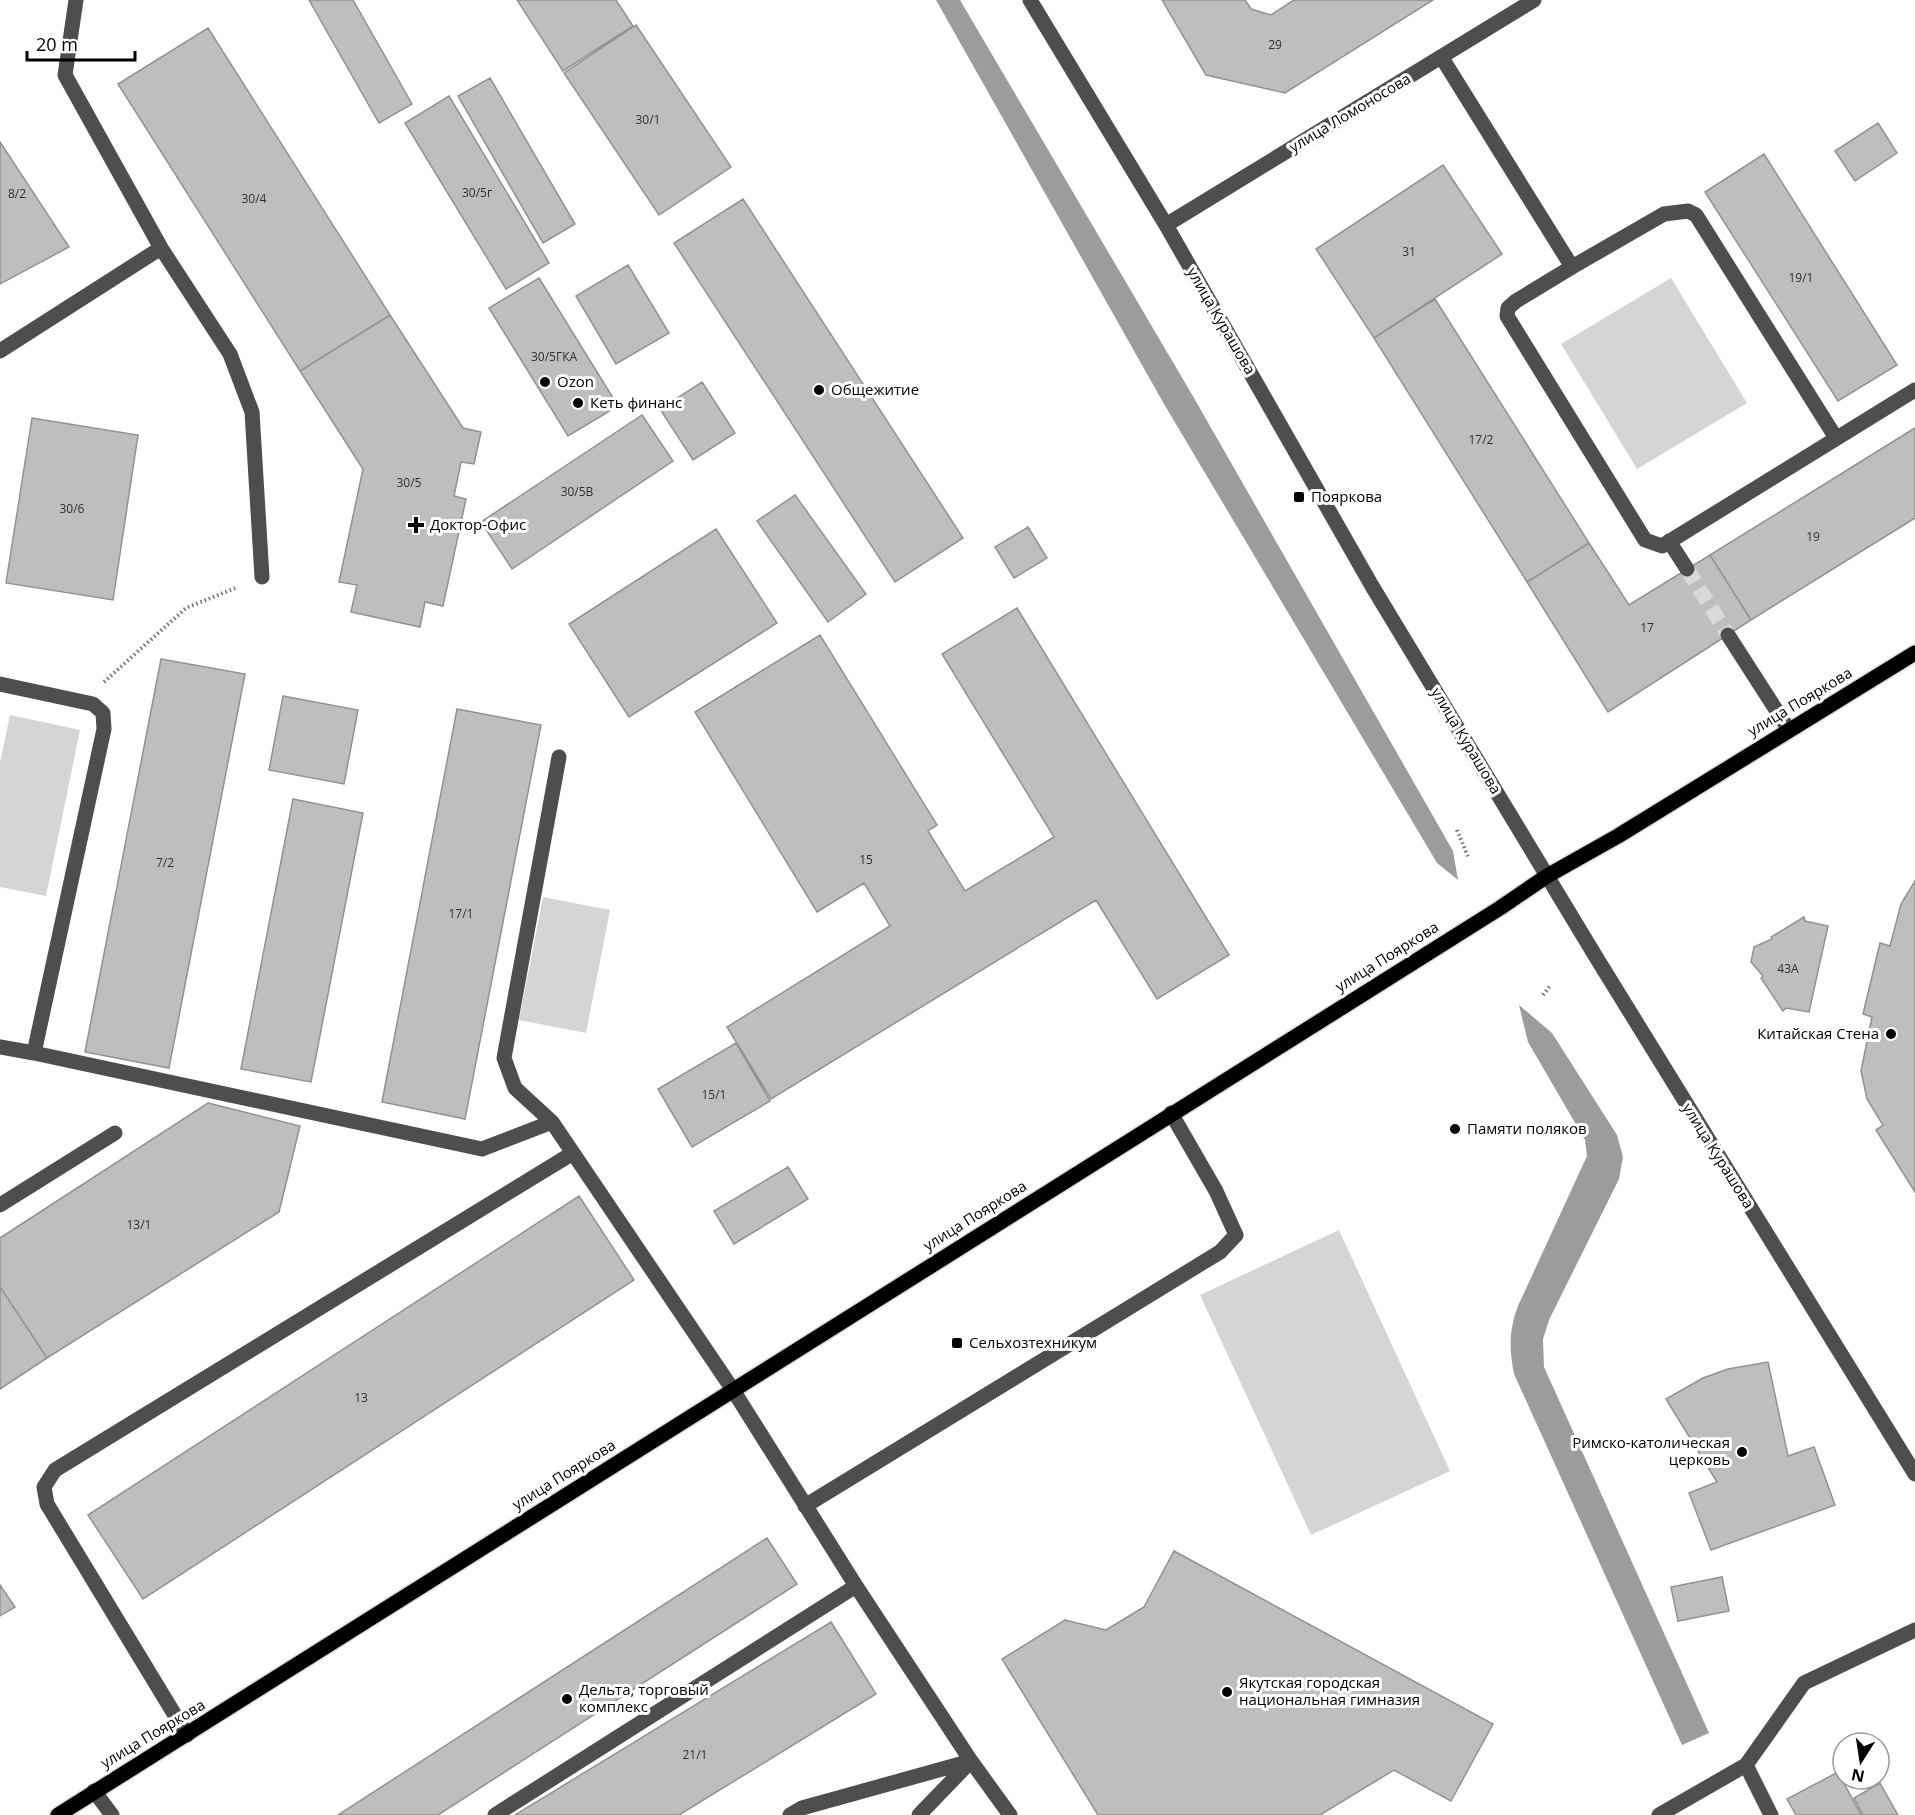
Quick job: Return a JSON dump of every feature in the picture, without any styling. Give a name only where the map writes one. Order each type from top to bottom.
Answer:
[{"type":"main road","name":"улица Пояркова","points":[[58,1815],[1500,908],[1547,876],[1618,836],[1915,653]]},
{"type":"street","points":[[76,0],[65,75],[160,248],[230,354],[252,412],[262,578]]},
{"type":"street","name":"улица Курашова","points":[[1030,0],[1166,225],[1372,586],[1547,876],[1915,1474]]},
{"type":"street","name":"улица Ломоносова","points":[[1166,225],[1534,0]]},
{"type":"street","points":[[1442,58],[1572,267]]},
{"type":"street","points":[[1836,438],[1696,215],[1688,211],[1664,214],[1572,267],[1508,308],[1507,316],[1645,540],[1662,546],[1915,390]]},
{"type":"street","points":[[0,351],[160,248]]},
{"type":"street","points":[[1669,541],[1687,569]]},
{"type":"street","points":[[1728,635],[1789,730]]},
{"type":"street","points":[[0,684],[93,704],[103,713],[104,729],[34,1053]]},
{"type":"street","points":[[559,757],[504,1058],[515,1088],[552,1122],[733,1390],[856,1586],[970,1761],[1010,1815]]},
{"type":"street","points":[[0,1047],[482,1149],[552,1122]]},
{"type":"street","points":[[805,1506],[1220,1252],[1236,1235],[1216,1191],[1171,1113]]},
{"type":"street","points":[[0,1205],[115,1133]]},
{"type":"street","points":[[187,1735],[47,1504],[44,1487],[55,1470],[573,1153]]},
{"type":"street","points":[[495,1815],[856,1586]]},
{"type":"street","points":[[1659,1815],[1746,1765],[1804,1683],[1915,1630]]},
{"type":"street","points":[[790,1815],[802,1808],[970,1761]]},
{"type":"street","points":[[919,1815],[970,1761]]},
{"type":"street","points":[[1746,1765],[1771,1815]]},
{"type":"street","points":[[94,1791],[112,1815]]},
{"type":"path","points":[[81,702],[186,608],[262,578]]},
{"type":"path","points":[[1457,830],[1469,859]]},
{"type":"path","points":[[1543,995],[1550,986]]},
{"type":"shaded area","points":[[936,0],[960,0],[1194,398],[1453,851],[1458,880],[1437,863],[1164,404]]},
{"type":"shaded area","points":[[1671,278],[1747,403],[1637,469],[1561,344]]},
{"type":"shaded area","points":[[10,715],[80,730],[46,896],[0,887],[0,763]]},
{"type":"shaded area","points":[[543,897],[610,910],[586,1033],[519,1020]]},
{"type":"shaded area","points":[[1519,1005],[1552,1033],[1617,1135],[1623,1157],[1619,1179],[1549,1320],[1543,1339],[1544,1367],[1709,1733],[1682,1745],[1514,1374],[1511,1340],[1518,1306],[1587,1156],[1585,1140],[1528,1042]]},
{"type":"shaded area","points":[[1339,1230],[1450,1471],[1311,1535],[1200,1295]]},
{"type":"building","points":[[309,0],[353,0],[412,104],[379,123]]},
{"type":"building","points":[[517,0],[616,0],[633,26],[563,71]]},
{"type":"building","points":[[1162,0],[1245,0],[1251,9],[1271,15],[1294,0],[1433,0],[1285,93],[1206,75]]},
{"type":"building","points":[[636,25],[731,167],[659,215],[564,73]]},
{"type":"building","points":[[208,28],[390,315],[300,371],[118,84]]},
{"type":"building","points":[[490,78],[575,224],[543,243],[458,96]]},
{"type":"building","points":[[449,96],[549,263],[506,289],[405,123]]},
{"type":"building","points":[[1878,123],[1897,153],[1855,181],[1835,151]]},
{"type":"building","points":[[0,142],[69,247],[0,284]]},
{"type":"building","points":[[1764,154],[1897,365],[1838,401],[1705,192]]},
{"type":"building","points":[[1443,165],[1502,254],[1374,338],[1316,249]]},
{"type":"building","name":"Общежитие","points":[[743,199],[963,538],[895,582],[674,243]]},
{"type":"building","points":[[628,265],[669,333],[616,364],[576,296]]},
{"type":"building","points":[[539,278],[618,406],[568,436],[489,308]]},
{"type":"building","points":[[1435,299],[1589,543],[1527,582],[1374,338]]},
{"type":"building","points":[[390,315],[463,428],[481,432],[474,464],[461,462],[454,496],[466,499],[443,606],[425,602],[420,627],[351,612],[357,585],[339,582],[363,469],[300,371]]},
{"type":"building","points":[[702,382],[735,433],[693,460],[660,409]]},
{"type":"building","points":[[642,415],[673,461],[512,569],[481,522]]},
{"type":"building","points":[[32,418],[138,435],[113,600],[6,583]]},
{"type":"building","points":[[1915,428],[1915,518],[1751,620],[1710,555]]},
{"type":"building","points":[[795,495],[866,594],[828,622],[757,521]]},
{"type":"building","points":[[1028,527],[1047,558],[1014,578],[995,547]]},
{"type":"building","points":[[716,529],[777,623],[629,717],[569,624]]},
{"type":"building","points":[[1589,543],[1629,605],[1710,555],[1751,620],[1608,712],[1527,582]]},
{"type":"building","points":[[1017,608],[1229,955],[1157,999],[1096,900],[771,1099],[727,1027],[890,926],[864,883],[817,912],[695,712],[820,635],[937,825],[928,831],[965,891],[1054,837],[942,654]]},
{"type":"building","points":[[161,659],[245,674],[169,1068],[85,1052]]},
{"type":"building","points":[[283,696],[358,710],[344,784],[269,770]]},
{"type":"building","points":[[457,709],[541,725],[465,1119],[382,1102]]},
{"type":"building","points":[[293,799],[363,813],[311,1082],[241,1069]]},
{"type":"building","name":"Китайская Стена","points":[[1915,881],[1915,1192],[1876,1130],[1883,1125],[1867,1099],[1861,1071],[1872,1017],[1863,1014],[1880,943],[1890,946],[1901,904]]},
{"type":"building","points":[[1804,917],[1805,921],[1828,926],[1809,1012],[1786,1008],[1783,1011],[1761,978],[1763,976],[1751,962],[1754,947],[1772,939],[1771,937]]},
{"type":"building","points":[[736,1043],[770,1101],[692,1147],[658,1089]]},
{"type":"building","points":[[208,1103],[300,1126],[279,1212],[47,1358],[0,1287],[0,1238]]},
{"type":"building","points":[[788,1167],[808,1199],[734,1244],[714,1211]]},
{"type":"building","points":[[579,1196],[634,1280],[143,1599],[88,1515]]},
{"type":"building","points":[[0,1287],[47,1358],[0,1389]]},
{"type":"building","name":"Римско-католическая церковь","points":[[1768,1362],[1788,1456],[1814,1447],[1835,1505],[1711,1550],[1689,1493],[1717,1482],[1666,1399],[1703,1378],[1728,1369]]},
{"type":"building","name":"Дельта, торговый комплекс","points":[[767,1538],[797,1584],[438,1815],[338,1815]]},
{"type":"building","name":"Якутская городская национальная гимназия","points":[[1174,1551],[1493,1724],[1451,1801],[1394,1770],[1320,1815],[1098,1815],[1002,1659],[1065,1620],[1106,1630],[1144,1607]]},
{"type":"building","points":[[1722,1577],[1729,1611],[1678,1621],[1671,1587]]},
{"type":"building","points":[[0,1585],[15,1607],[0,1616]]},
{"type":"building","points":[[831,1622],[876,1694],[679,1815],[515,1815]]},
{"type":"building","points":[[1831,1776],[1831,1791],[1848,1791],[1861,1815],[1796,1815],[1787,1799]]},
{"type":"building","points":[[1866,1791],[1884,1791],[1898,1815],[1863,1815],[1854,1798]]},
{"type":"tunnel","points":[[1687,569],[1728,635]]},
{"type":"place","name":"Ozon","points":[[545,382]]},
{"type":"place","name":"Общежитие","points":[[819,390]]},
{"type":"place","name":"Кеть финанс","points":[[578,403]]},
{"type":"place","name":"Пояркова","points":[[1299,497]]},
{"type":"place","name":"Доктор-Офис","points":[[416,525]]},
{"type":"place","name":"Китайская Стена","points":[[1891,1034]]},
{"type":"place","name":"Памяти поляков","points":[[1455,1129]]},
{"type":"place","name":"Сельхозтехникум","points":[[957,1343]]},
{"type":"place","name":"Римско-католическая церковь","points":[[1742,1452]]},
{"type":"place","name":"Якутская городская национальная гимназия","points":[[1227,1692]]},
{"type":"place","name":"Дельта, торговый комплекс","points":[[567,1699]]}]
